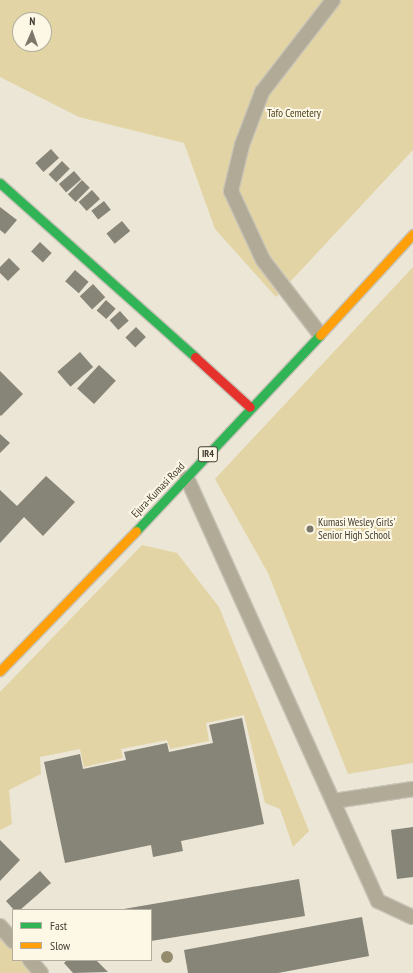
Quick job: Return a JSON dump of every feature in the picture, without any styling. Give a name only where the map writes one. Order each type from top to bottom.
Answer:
[{"type":"main road","points":[[0,183],[250,407]]},
{"type":"main road","name":"Ejura-Kumasi Road","points":[[0,671],[187,478],[250,407],[413,234]]},
{"type":"lane","points":[[319,333],[263,260],[231,191],[242,145],[262,92],[333,0]]},
{"type":"lane","points":[[187,478],[378,901],[413,917]]},
{"type":"lane","points":[[334,801],[413,789]]},
{"type":"lane","points":[[0,926],[12,940]]},
{"type":"lane","points":[[31,961],[41,973]]},
{"type":"green space","name":"Tafo Cemetery","points":[[0,0],[413,0],[413,150],[276,297],[215,229],[184,143],[79,117],[0,77]]},
{"type":"green space","points":[[413,267],[413,763],[348,774],[268,573],[215,479]]},
{"type":"green space","points":[[142,545],[177,553],[219,607],[309,831],[293,847],[280,809],[265,803],[244,715],[206,723],[209,741],[170,749],[167,740],[121,749],[123,758],[84,767],[80,749],[40,757],[41,774],[9,790],[12,824],[0,830],[0,692]]},
{"type":"green space","points":[[0,932],[12,946],[12,961],[26,961],[36,973],[0,973]]},
{"type":"building","points":[[51,149],[59,158],[43,172],[35,163]]},
{"type":"building","points":[[62,161],[70,169],[56,182],[49,174]]},
{"type":"building","points":[[74,171],[81,179],[66,192],[59,184]]},
{"type":"building","points":[[82,180],[90,188],[76,202],[68,194]]},
{"type":"building","points":[[92,190],[100,199],[87,211],[79,202]]},
{"type":"building","points":[[104,201],[111,210],[98,220],[91,211]]},
{"type":"building","points":[[0,207],[17,220],[5,234],[0,230]]},
{"type":"building","points":[[122,221],[130,231],[115,244],[106,234]]},
{"type":"building","points":[[40,242],[52,253],[43,262],[31,252]]},
{"type":"building","points":[[9,258],[20,269],[8,281],[0,273],[0,267]]},
{"type":"building","points":[[75,270],[89,282],[79,293],[65,281]]},
{"type":"building","points":[[93,284],[105,297],[92,309],[80,296]]},
{"type":"building","points":[[106,300],[116,309],[106,319],[97,310]]},
{"type":"building","points":[[120,311],[129,321],[118,330],[110,320]]},
{"type":"building","points":[[136,327],[146,337],[135,348],[125,338]]},
{"type":"building","points":[[80,352],[93,367],[70,387],[57,372]]},
{"type":"building","points":[[99,365],[116,381],[94,404],[77,388]]},
{"type":"building","points":[[0,371],[23,394],[1,416],[0,415]]},
{"type":"building","points":[[0,434],[10,443],[0,453]]},
{"type":"building","points":[[46,476],[75,502],[43,536],[24,517],[0,543],[0,490],[17,506]]},
{"type":"building","points":[[242,718],[264,824],[181,841],[183,851],[153,857],[151,845],[65,863],[44,762],[80,754],[83,769],[126,760],[124,752],[167,743],[169,752],[213,743],[209,725]]},
{"type":"building","points":[[413,827],[413,877],[397,879],[391,830]]},
{"type":"building","points":[[0,840],[20,860],[0,881]]},
{"type":"building","points":[[40,871],[51,883],[21,909],[13,909],[6,901]]},
{"type":"building","points":[[299,879],[305,916],[152,941],[152,909],[124,909]]},
{"type":"building","points":[[362,917],[369,956],[278,973],[188,973],[184,950]]},
{"type":"building","points":[[66,961],[97,961],[108,972],[73,973],[64,963]]},
{"type":"traffic: fast","points":[[0,183],[195,357]]},
{"type":"traffic: fast","points":[[136,531],[320,335]]},
{"type":"traffic: slow","points":[[320,335],[413,234]]},
{"type":"traffic: slow","points":[[0,671],[136,531]]},
{"type":"traffic: jam","points":[[195,357],[250,407]]},
{"type":"place","name":"Kumasi Wesley Girls' Senior High School","points":[[310,529]]}]
